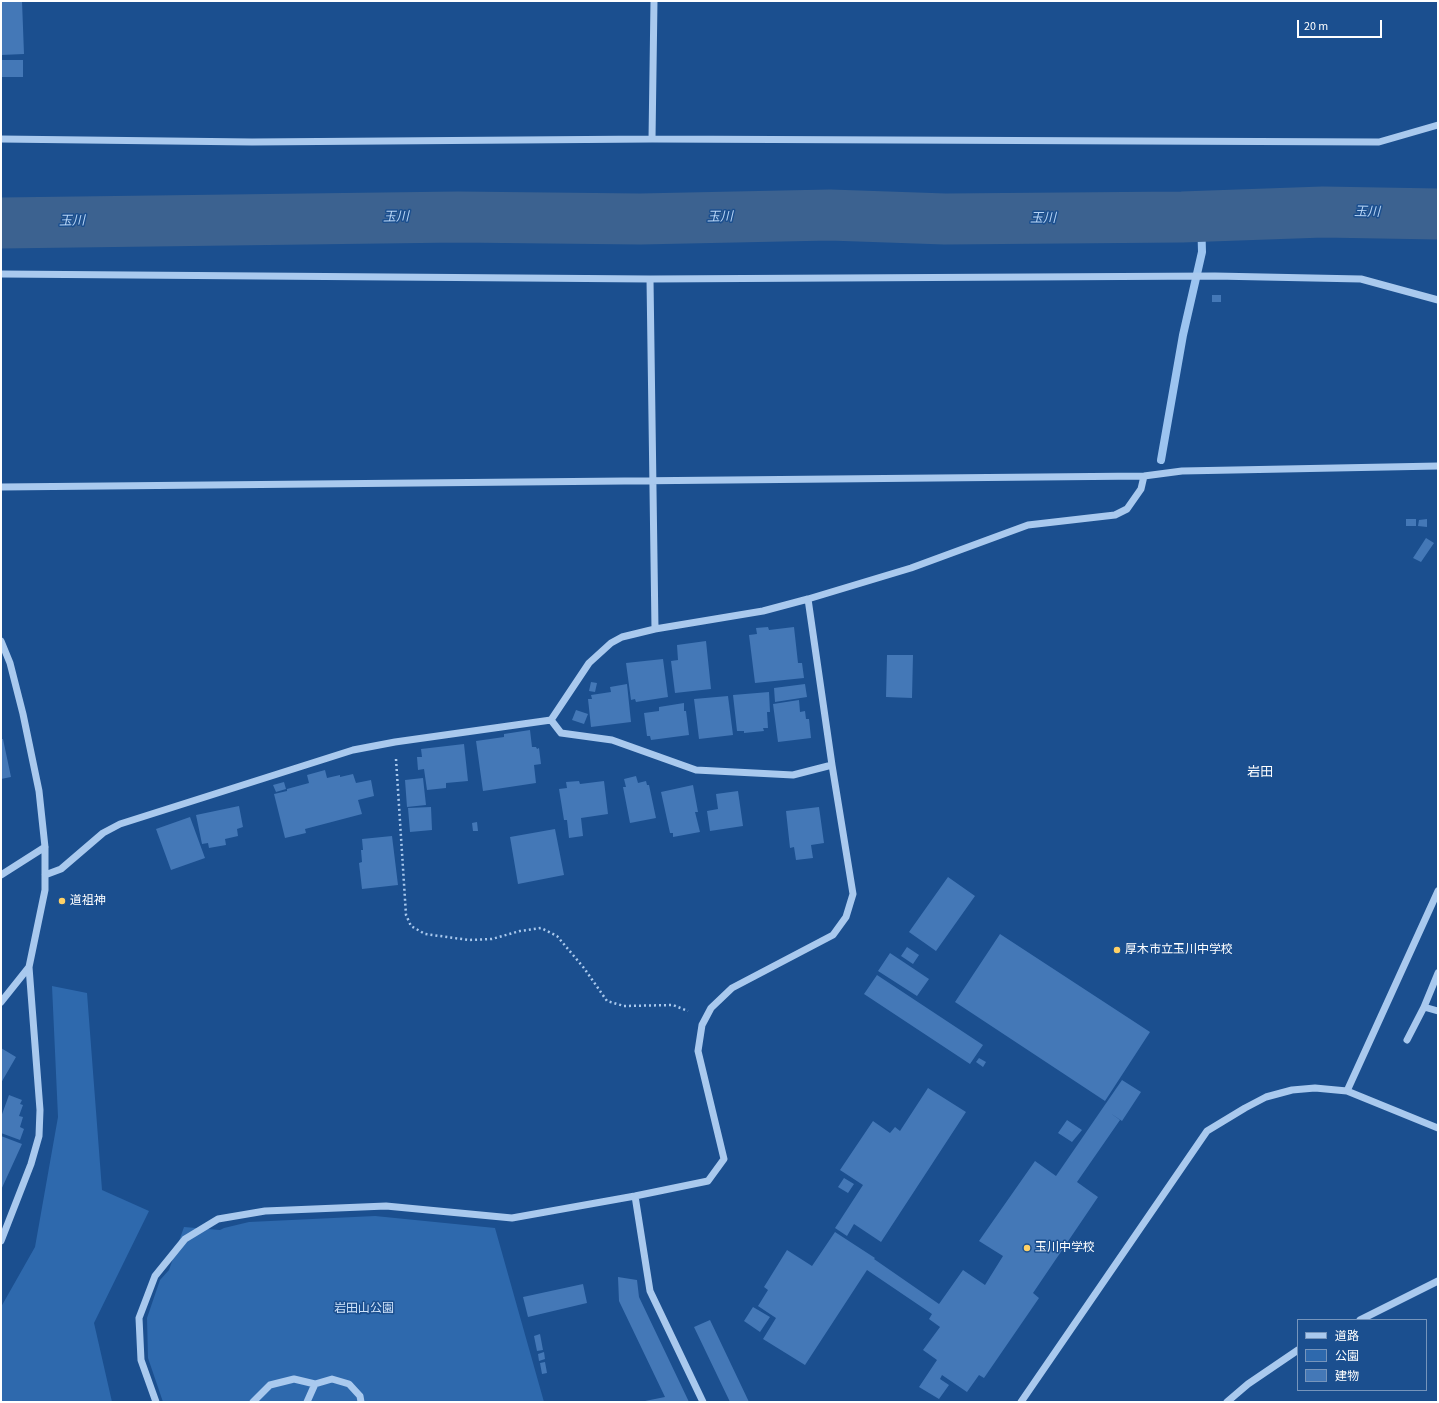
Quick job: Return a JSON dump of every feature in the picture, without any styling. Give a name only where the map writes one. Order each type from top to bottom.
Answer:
[{"type":"street","points":[[652,139],[654,1]]},
{"type":"street","points":[[1,139],[252,142],[652,139],[1379,142],[1438,125]]},
{"type":"street","points":[[1,274],[650,279],[1214,276],[1361,279],[1438,300]]},
{"type":"street","points":[[650,279],[655,629]]},
{"type":"street","points":[[1,487],[1144,476],[1182,471],[1438,466]]},
{"type":"street","points":[[45,875],[61,869],[103,833],[120,824],[353,750],[395,742],[551,720],[589,663],[611,643],[622,637],[655,629],[763,611],[808,599],[911,568],[1028,525],[1115,515],[1127,509],[1141,489],[1144,476]]},
{"type":"street","points":[[156,1402],[141,1360],[139,1318],[155,1276],[185,1239],[218,1219],[265,1211],[386,1206],[512,1218],[708,1181],[724,1159],[698,1051],[702,1025],[706,1017],[711,1008],[732,988],[833,935],[846,917],[853,894],[832,765],[808,599]]},
{"type":"street","points":[[1,641],[10,663],[23,714],[39,791],[45,847],[45,890],[29,967],[40,1110],[39,1136],[31,1164],[1,1241]]},
{"type":"street","points":[[551,720],[561,733],[612,740],[696,770],[792,775],[832,765]]},
{"type":"street","points":[[1,875],[45,847]]},
{"type":"street","points":[[1347,1091],[1438,891]]},
{"type":"street","points":[[1,1002],[29,967]]},
{"type":"street","points":[[1407,1040],[1424,1007],[1438,973]]},
{"type":"street","points":[[1424,1007],[1438,1011]]},
{"type":"street","points":[[1021,1402],[1207,1131],[1245,1108],[1273,1095],[1292,1090],[1315,1088],[1347,1091],[1438,1128]]},
{"type":"street","points":[[635,1196],[650,1291],[703,1402]]},
{"type":"street","points":[[1362,1319],[1438,1282]]},
{"type":"street","points":[[1227,1402],[1248,1384],[1297,1351]]},
{"type":"street","points":[[253,1402],[270,1385],[294,1379],[315,1384],[332,1379],[349,1384],[360,1396],[361,1402]]},
{"type":"street","points":[[307,1402],[315,1384]]},
{"type":"path","points":[[395,742],[406,915],[411,926],[426,934],[469,940],[492,939],[520,931],[541,928],[557,936],[584,968],[607,1001],[624,1006],[673,1006],[706,1017]]},
{"type":"green space","points":[[52,986],[87,993],[102,1190],[149,1211],[94,1323],[112,1402],[1,1402],[1,1307],[35,1247],[58,1117]]},
{"type":"green space","name":"岩田山公園","points":[[375,1216],[495,1228],[544,1402],[163,1402],[148,1358],[147,1318],[160,1280],[169,1270],[184,1227],[220,1230],[249,1222]]},
{"type":"building","points":[[1,1],[22,1],[24,54],[1,55]]},
{"type":"building","points":[[1,60],[23,60],[23,77],[1,77]]},
{"type":"building","points":[[1212,295],[1221,295],[1221,302],[1212,302]]},
{"type":"building","points":[[1406,519],[1416,519],[1416,526],[1406,526]]},
{"type":"building","points":[[1427,519],[1427,527],[1418,526],[1419,520]]},
{"type":"building","points":[[1426,538],[1434,543],[1421,562],[1413,558]]},
{"type":"building","points":[[768,627],[769,630],[794,627],[798,663],[802,663],[804,678],[755,683],[749,635],[757,634],[756,628]]},
{"type":"building","points":[[706,641],[711,689],[675,693],[671,661],[678,660],[677,645]]},
{"type":"building","points":[[887,655],[913,655],[912,698],[886,697]]},
{"type":"building","points":[[663,659],[668,697],[636,702],[635,699],[631,700],[626,663]]},
{"type":"building","points":[[591,682],[597,683],[595,692],[589,691]]},
{"type":"building","points":[[627,684],[631,722],[591,727],[588,699],[592,699],[591,695],[611,692],[610,687]]},
{"type":"building","points":[[805,684],[807,697],[775,702],[774,688]]},
{"type":"building","points":[[769,692],[770,712],[767,712],[768,728],[763,728],[764,731],[744,733],[744,731],[737,731],[733,695]]},
{"type":"building","points":[[728,696],[733,735],[699,739],[694,699]]},
{"type":"building","points":[[799,700],[800,712],[805,711],[806,719],[809,719],[811,738],[778,742],[773,704]]},
{"type":"building","points":[[684,703],[684,711],[686,711],[689,735],[651,740],[650,736],[647,736],[644,713],[659,711],[659,707]]},
{"type":"building","points":[[576,710],[588,714],[584,724],[572,720]]},
{"type":"building","points":[[530,730],[532,747],[536,747],[537,749],[539,748],[541,764],[534,765],[536,783],[483,791],[476,741],[504,737],[504,734]]},
{"type":"building","points":[[1,739],[3,739],[11,777],[1,779]]},
{"type":"building","points":[[464,744],[468,781],[446,783],[446,788],[427,790],[424,769],[418,770],[417,757],[422,757],[421,749]]},
{"type":"building","points":[[325,770],[327,778],[353,774],[356,783],[371,780],[374,796],[358,800],[362,814],[305,829],[306,833],[285,838],[274,794],[309,783],[307,775]]},
{"type":"building","points":[[636,776],[638,783],[646,781],[647,785],[649,785],[656,818],[630,823],[623,787],[626,787],[624,779]]},
{"type":"building","points":[[423,778],[426,805],[407,807],[405,780]]},
{"type":"building","points":[[579,781],[580,784],[604,781],[608,814],[581,818],[583,836],[569,838],[567,820],[564,820],[559,789],[567,788],[566,782]]},
{"type":"building","points":[[284,782],[286,789],[276,792],[273,785]]},
{"type":"building","points":[[693,785],[698,812],[695,812],[700,832],[673,837],[673,833],[670,833],[661,792]]},
{"type":"building","points":[[738,791],[743,826],[710,831],[707,811],[718,809],[716,794]]},
{"type":"building","points":[[239,806],[243,827],[237,829],[238,836],[225,839],[226,845],[209,848],[208,843],[202,844],[196,815]]},
{"type":"building","points":[[431,807],[432,830],[410,832],[408,808]]},
{"type":"building","points":[[819,807],[824,843],[811,845],[813,858],[796,860],[794,847],[790,848],[786,811]]},
{"type":"building","points":[[190,817],[205,858],[171,870],[156,829]]},
{"type":"building","points":[[477,822],[478,831],[473,831],[472,823]]},
{"type":"building","points":[[555,829],[564,875],[518,884],[510,837]]},
{"type":"building","points":[[392,836],[398,885],[362,889],[359,863],[362,862],[362,839]]},
{"type":"building","points":[[948,877],[975,896],[936,951],[909,932]]},
{"type":"building","points":[[1000,934],[1150,1032],[1105,1101],[955,1002]]},
{"type":"building","points":[[907,947],[919,955],[913,964],[901,956]]},
{"type":"building","points":[[890,953],[929,979],[917,996],[878,971]]},
{"type":"building","points":[[877,975],[983,1045],[970,1064],[864,994]]},
{"type":"building","points":[[1,1048],[16,1057],[1,1083]]},
{"type":"building","points":[[979,1058],[986,1062],[983,1067],[976,1062]]},
{"type":"building","name":"玉川中学校","points":[[1122,1080],[1141,1092],[1122,1121],[1110,1113],[1120,1120],[1077,1182],[1098,1197],[1033,1293],[1039,1298],[984,1378],[979,1375],[967,1392],[942,1375],[940,1379],[949,1385],[939,1399],[919,1387],[937,1360],[923,1350],[940,1327],[929,1319],[932,1314],[867,1270],[805,1365],[763,1339],[776,1318],[758,1306],[768,1290],[764,1287],[787,1250],[812,1266],[835,1232],[875,1258],[874,1259],[939,1304],[963,1270],[985,1285],[1003,1256],[979,1241],[1035,1161],[1056,1176]]},
{"type":"building","points":[[928,1088],[966,1112],[881,1242],[854,1224],[847,1236],[835,1228],[863,1185],[840,1170],[873,1121],[890,1133],[895,1127],[900,1131]]},
{"type":"building","points":[[9,1095],[22,1100],[20,1104],[23,1105],[19,1116],[23,1117],[20,1127],[24,1129],[20,1140],[1,1133],[1,1117]]},
{"type":"building","points":[[1067,1120],[1082,1130],[1072,1142],[1058,1133]]},
{"type":"building","points":[[1,1136],[22,1144],[1,1190]]},
{"type":"building","points":[[844,1178],[854,1184],[848,1193],[838,1187]]},
{"type":"building","points":[[618,1277],[637,1280],[639,1297],[689,1402],[640,1402],[665,1397],[619,1301]]},
{"type":"building","points":[[583,1284],[587,1303],[528,1317],[523,1297]]},
{"type":"building","points":[[753,1307],[770,1317],[760,1332],[744,1321]]},
{"type":"building","points":[[710,1320],[749,1402],[730,1402],[694,1327]]},
{"type":"building","points":[[540,1334],[543,1350],[537,1351],[534,1336]]},
{"type":"building","points":[[544,1352],[545,1359],[539,1361],[538,1354]]},
{"type":"building","points":[[545,1362],[547,1373],[542,1374],[540,1363]]},
{"type":"waterway","name":"玉川","points":[[1,223],[458,217],[640,219],[830,215],[945,219],[1182,217],[1323,212],[1438,214]]},
{"type":"waterway","points":[[1161,460],[1183,335],[1202,252],[1201,216]]},
{"type":"place","name":"道祖神","points":[[62,901]]},
{"type":"place","name":"厚木市立玉川中学校","points":[[1117,950]]},
{"type":"place","name":"玉川中学校","points":[[1027,1248]]},
{"type":"district","name":"岩田","points":[[1260,773]]}]
